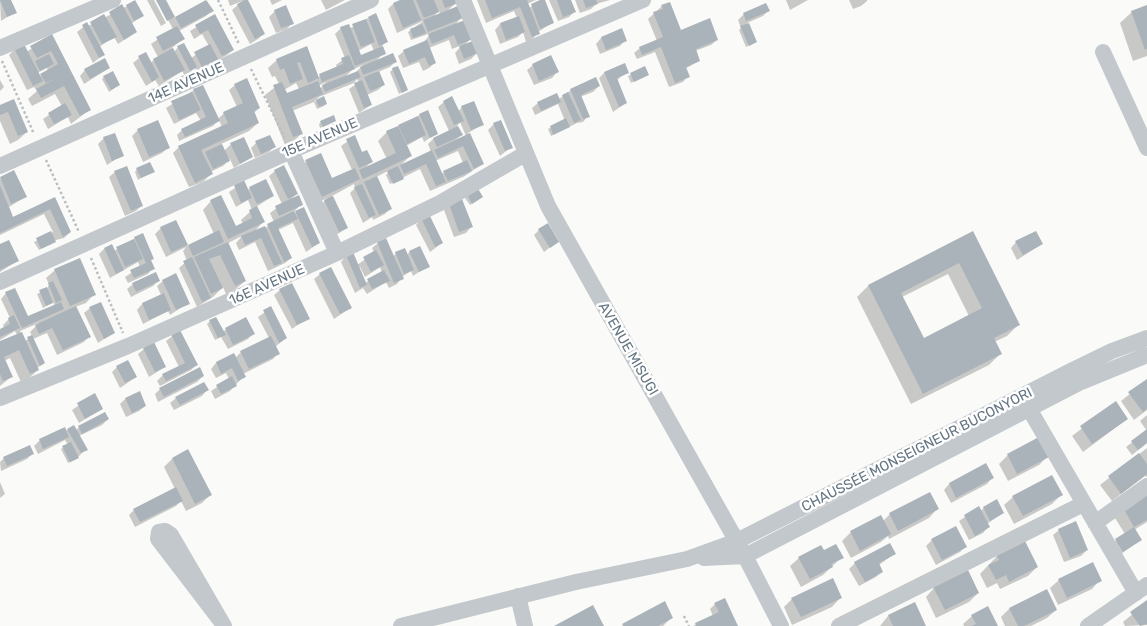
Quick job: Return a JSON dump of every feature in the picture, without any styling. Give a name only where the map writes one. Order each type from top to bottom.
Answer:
[{"type":"street","points":[[0,48],[113,0]]},
{"type":"street","name":"14E AVENUE","points":[[0,166],[371,0]]},
{"type":"street","name":"AVENUE MISUGI","points":[[463,0],[548,206],[737,541],[780,626]]},
{"type":"street","name":"15E AVENUE","points":[[0,282],[291,151],[643,0]]},
{"type":"street","points":[[1103,52],[1147,148]]},
{"type":"street","points":[[291,151],[337,253]]},
{"type":"street","name":"16E AVENUE","points":[[0,398],[128,346],[337,253],[527,158]]},
{"type":"street","name":"CHAUSSÉE MONSEIGNEUR BUCONYORI","points":[[687,559],[745,556],[1025,403],[1112,351],[1147,338]]},
{"type":"street","name":"CHAUSSÉE MONSEIGNEUR BUCONYORI","points":[[401,626],[518,596],[687,559],[737,541],[1025,403],[1147,355]]},
{"type":"street","points":[[1025,403],[1083,504],[1141,589],[1088,626]]},
{"type":"street","points":[[1095,523],[1147,486]]},
{"type":"street","points":[[839,626],[1083,504]]},
{"type":"street","points":[[165,531],[171,534],[222,623],[158,539],[159,532],[165,531]]},
{"type":"street","points":[[518,596],[525,626]]},
{"type":"path","points":[[218,0],[291,151]]},
{"type":"path","points":[[0,56],[128,346]]},
{"type":"path","points":[[684,616],[689,626]]},
{"type":"building","points":[[0,0],[11,0],[17,13],[7,17]]},
{"type":"building","points":[[135,0],[144,16],[134,21],[126,5]]},
{"type":"building","points":[[156,0],[166,0],[175,17],[167,21]]},
{"type":"building","points":[[206,0],[214,11],[181,28],[175,17]]},
{"type":"building","points":[[248,0],[265,34],[255,39],[237,4]]},
{"type":"building","points":[[400,0],[413,0],[421,20],[403,28],[393,3]]},
{"type":"building","points":[[416,0],[434,0],[439,12],[424,18]]},
{"type":"building","points":[[442,0],[456,0],[458,3],[445,8]]},
{"type":"building","points":[[485,0],[527,0],[540,34],[532,37],[520,7],[492,18]]},
{"type":"building","points":[[545,0],[554,23],[540,29],[531,4]]},
{"type":"building","points":[[557,0],[571,0],[576,12],[563,17]]},
{"type":"building","points":[[583,0],[596,0],[598,4],[586,8]]},
{"type":"building","points":[[670,2],[681,30],[710,18],[718,40],[696,49],[700,61],[686,67],[690,77],[675,83],[661,47],[642,55],[639,47],[663,37],[653,12],[663,9],[661,5]]},
{"type":"building","points":[[766,3],[770,11],[746,21],[743,13]]},
{"type":"building","points":[[122,4],[137,32],[124,40],[109,12]]},
{"type":"building","points":[[286,5],[294,24],[281,28],[274,10]]},
{"type":"building","points":[[1147,5],[1147,49],[1145,50],[1131,11]]},
{"type":"building","points":[[458,6],[463,18],[428,32],[423,20]]},
{"type":"building","points":[[376,13],[388,42],[379,46],[368,17]]},
{"type":"building","points":[[104,14],[117,37],[102,44],[90,22]]},
{"type":"building","points":[[215,14],[234,50],[222,56],[208,30],[200,34],[195,25]]},
{"type":"building","points":[[519,16],[525,32],[506,40],[500,23]]},
{"type":"building","points":[[366,19],[375,42],[361,47],[352,24]]},
{"type":"building","points":[[465,20],[473,39],[458,45],[454,35],[432,44],[428,34]]},
{"type":"building","points":[[87,22],[105,55],[99,58],[82,25]]},
{"type":"building","points":[[749,23],[757,42],[749,46],[740,26]]},
{"type":"building","points":[[349,24],[361,55],[383,46],[386,54],[355,66],[340,27]]},
{"type":"building","points":[[422,24],[426,33],[413,38],[410,29]]},
{"type":"building","points":[[177,26],[185,39],[163,51],[156,37]]},
{"type":"building","points":[[622,28],[627,41],[606,50],[601,37]]},
{"type":"building","points":[[52,34],[91,110],[80,116],[64,86],[41,98],[36,89],[57,78],[46,83],[40,74],[58,64],[51,51],[37,58],[30,46]]},
{"type":"building","points":[[427,40],[436,63],[429,66],[425,57],[409,64],[403,50]]},
{"type":"building","points":[[473,41],[478,53],[464,59],[459,46]]},
{"type":"building","points":[[184,43],[197,67],[190,71],[177,46]]},
{"type":"building","points":[[24,44],[43,81],[33,86],[14,48]]},
{"type":"building","points":[[210,44],[218,59],[202,67],[194,52]]},
{"type":"building","points":[[307,46],[319,78],[308,83],[300,62],[297,63],[303,79],[290,84],[284,68],[280,70],[276,59]]},
{"type":"building","points":[[173,48],[185,70],[164,81],[153,59]]},
{"type":"building","points":[[146,52],[159,77],[152,82],[138,56]]},
{"type":"building","points":[[393,53],[397,62],[363,75],[360,67]]},
{"type":"building","points":[[49,54],[54,64],[40,71],[35,61]]},
{"type":"building","points":[[349,55],[355,69],[322,82],[319,74],[343,64],[341,58]]},
{"type":"building","points":[[551,55],[559,72],[539,81],[532,64]]},
{"type":"building","points":[[105,58],[110,68],[90,79],[84,69]]},
{"type":"building","points":[[625,63],[629,73],[617,78],[627,103],[619,107],[604,72]]},
{"type":"building","points":[[398,66],[408,90],[402,93],[392,68]]},
{"type":"building","points":[[645,66],[649,75],[634,82],[630,73]]},
{"type":"building","points":[[113,71],[120,85],[111,90],[103,76]]},
{"type":"building","points":[[358,71],[361,77],[325,92],[322,85]]},
{"type":"building","points":[[379,71],[385,85],[370,91],[364,77]]},
{"type":"building","points":[[596,77],[600,86],[581,95],[590,117],[583,119],[570,89]]},
{"type":"building","points":[[247,78],[260,108],[254,111],[259,123],[201,150],[213,174],[195,183],[178,146],[228,123],[223,112],[243,103],[234,84]]},
{"type":"building","points":[[362,80],[372,105],[364,108],[354,83]]},
{"type":"building","points":[[318,81],[323,94],[292,107],[303,134],[293,137],[273,85],[282,82],[287,93]]},
{"type":"building","points":[[203,85],[220,121],[185,137],[181,129],[206,117],[193,89]]},
{"type":"building","points":[[192,92],[201,110],[179,120],[171,101]]},
{"type":"building","points":[[568,92],[581,120],[574,123],[562,95]]},
{"type":"building","points":[[557,93],[561,102],[541,111],[537,102]]},
{"type":"building","points":[[324,96],[327,104],[319,107],[316,100]]},
{"type":"building","points":[[452,96],[464,121],[454,125],[443,101]]},
{"type":"building","points":[[14,99],[28,132],[18,136],[8,112],[0,115],[0,105]]},
{"type":"building","points":[[474,101],[484,125],[471,130],[461,106]]},
{"type":"building","points":[[65,103],[72,115],[54,124],[48,113]]},
{"type":"building","points":[[428,110],[438,134],[430,138],[419,114]]},
{"type":"building","points":[[334,115],[336,121],[323,127],[320,121]]},
{"type":"building","points":[[418,116],[426,135],[407,144],[398,125]]},
{"type":"building","points":[[566,118],[570,127],[553,135],[550,126]]},
{"type":"building","points":[[158,120],[170,148],[149,157],[137,129]]},
{"type":"building","points":[[501,120],[513,148],[505,151],[493,123]]},
{"type":"building","points":[[398,126],[412,156],[363,179],[359,170],[396,153],[386,131]]},
{"type":"building","points":[[458,126],[463,135],[437,147],[433,138]]},
{"type":"building","points":[[115,133],[124,156],[112,161],[103,137]]},
{"type":"building","points":[[470,133],[484,164],[474,169],[463,146],[438,158],[434,150]]},
{"type":"building","points":[[270,135],[276,147],[261,154],[255,141]]},
{"type":"building","points":[[355,135],[362,152],[367,150],[373,162],[359,168],[346,139]]},
{"type":"building","points":[[244,137],[253,157],[240,164],[230,143]]},
{"type":"building","points":[[222,144],[230,161],[213,169],[205,152]]},
{"type":"building","points":[[432,150],[446,182],[436,186],[426,164],[404,174],[400,165]]},
{"type":"building","points":[[321,153],[332,178],[355,168],[360,179],[322,197],[305,160]]},
{"type":"building","points":[[467,160],[472,171],[448,181],[443,171]]},
{"type":"building","points":[[150,162],[155,172],[141,178],[136,168]]},
{"type":"building","points":[[284,165],[298,194],[288,199],[274,170]]},
{"type":"building","points":[[127,166],[143,206],[131,211],[114,171]]},
{"type":"building","points":[[398,166],[404,179],[393,184],[387,171]]},
{"type":"building","points":[[14,170],[27,197],[11,204],[0,177]]},
{"type":"building","points":[[377,176],[392,209],[379,215],[364,182]]},
{"type":"building","points":[[266,179],[274,196],[257,204],[249,187]]},
{"type":"building","points":[[244,180],[252,198],[241,203],[234,185]]},
{"type":"building","points":[[362,184],[376,215],[369,218],[354,187]]},
{"type":"building","points":[[0,185],[13,217],[55,197],[71,232],[63,237],[50,209],[0,233]]},
{"type":"building","points":[[477,187],[483,197],[472,204],[467,194]]},
{"type":"building","points":[[221,195],[236,226],[252,218],[249,210],[257,206],[265,222],[228,239],[210,200]]},
{"type":"building","points":[[299,195],[303,205],[279,216],[275,206]]},
{"type":"building","points":[[333,196],[348,228],[339,232],[324,200]]},
{"type":"building","points":[[462,199],[473,227],[459,232],[449,204]]},
{"type":"building","points":[[304,207],[320,243],[312,247],[295,211]]},
{"type":"building","points":[[294,211],[298,219],[278,228],[292,258],[284,262],[267,224]]},
{"type":"building","points":[[429,214],[443,243],[435,247],[421,218]]},
{"type":"building","points":[[176,220],[188,245],[171,252],[160,227]]},
{"type":"building","points":[[548,223],[559,242],[550,248],[538,229]]},
{"type":"building","points":[[265,226],[282,263],[274,266],[261,238],[245,245],[241,236]]},
{"type":"building","points":[[219,230],[224,242],[193,256],[188,245]]},
{"type":"building","points":[[51,231],[56,242],[41,249],[36,238]]},
{"type":"building","points":[[973,231],[1020,325],[994,338],[1002,354],[923,394],[868,285]],"holes":[[[959,263],[982,308],[924,338],[901,293]]]},
{"type":"building","points":[[1036,231],[1043,244],[1023,255],[1015,241]]},
{"type":"building","points":[[143,233],[154,259],[151,260],[155,269],[134,278],[130,270],[146,263],[134,237]]},
{"type":"building","points":[[386,238],[404,279],[394,283],[377,242]]},
{"type":"building","points":[[134,239],[143,259],[125,267],[116,247]]},
{"type":"building","points":[[9,240],[19,261],[0,270],[0,244]]},
{"type":"building","points":[[228,242],[246,281],[235,286],[220,255],[209,259],[223,288],[211,294],[194,257]]},
{"type":"building","points":[[112,244],[124,270],[116,274],[104,248]]},
{"type":"building","points":[[420,246],[430,267],[419,272],[409,251]]},
{"type":"building","points":[[405,248],[414,270],[404,274],[395,252]]},
{"type":"building","points":[[376,250],[384,265],[371,272],[363,257]]},
{"type":"building","points":[[353,252],[367,285],[360,288],[346,255]]},
{"type":"building","points":[[192,257],[211,298],[202,302],[183,261]]},
{"type":"building","points":[[80,258],[96,295],[70,306],[54,269]]},
{"type":"building","points":[[331,267],[352,308],[340,314],[319,273]]},
{"type":"building","points":[[384,270],[390,281],[372,289],[367,279]]},
{"type":"building","points":[[156,272],[160,281],[136,292],[132,283]]},
{"type":"building","points":[[176,273],[190,304],[176,310],[162,280]]},
{"type":"building","points":[[53,281],[62,300],[56,303],[48,283]]},
{"type":"building","points":[[292,283],[310,319],[297,325],[279,289]]},
{"type":"building","points":[[47,287],[53,303],[46,306],[39,290]]},
{"type":"building","points":[[15,288],[28,316],[61,302],[64,309],[22,328],[5,292]]},
{"type":"building","points":[[164,293],[171,310],[149,320],[142,303]]},
{"type":"building","points":[[101,302],[115,333],[104,339],[89,307]]},
{"type":"building","points":[[76,306],[91,337],[63,350],[52,328],[39,334],[35,325]]},
{"type":"building","points":[[271,306],[287,338],[279,343],[263,310]]},
{"type":"building","points":[[14,315],[20,328],[0,337],[0,329],[10,324],[8,318]]},
{"type":"building","points":[[216,317],[226,335],[218,338],[209,320]]},
{"type":"building","points":[[246,317],[255,334],[233,345],[225,328]]},
{"type":"building","points":[[180,330],[198,365],[166,381],[162,374],[185,363],[171,334]]},
{"type":"building","points":[[22,332],[39,370],[30,374],[19,350],[4,357],[13,377],[3,381],[0,374],[0,341]]},
{"type":"building","points":[[32,335],[45,363],[40,366],[27,337]]},
{"type":"building","points":[[271,336],[280,354],[249,369],[240,351]]},
{"type":"building","points":[[154,342],[166,367],[155,372],[143,348]]},
{"type":"building","points":[[234,353],[246,377],[238,381],[232,368],[221,374],[216,362]]},
{"type":"building","points":[[128,360],[137,377],[125,383],[116,366]]},
{"type":"building","points":[[200,367],[204,376],[164,397],[159,388]]},
{"type":"building","points":[[232,376],[237,386],[221,394],[216,385]]},
{"type":"building","points":[[1147,379],[1147,409],[1143,412],[1128,392]]},
{"type":"building","points":[[204,382],[209,390],[180,405],[175,397]]},
{"type":"building","points":[[140,391],[146,406],[132,413],[125,398]]},
{"type":"building","points":[[95,393],[103,409],[85,419],[77,403]]},
{"type":"building","points":[[1116,401],[1128,419],[1092,444],[1080,426]]},
{"type":"building","points":[[105,412],[109,419],[82,434],[78,426]]},
{"type":"building","points":[[74,425],[88,450],[81,453],[67,429]]},
{"type":"building","points":[[65,427],[69,437],[43,449],[39,439]]},
{"type":"building","points":[[1147,429],[1147,443],[1138,450],[1131,441]]},
{"type":"building","points":[[1039,437],[1049,457],[1017,474],[1007,454]]},
{"type":"building","points":[[71,442],[79,458],[70,462],[62,446]]},
{"type":"building","points":[[30,445],[34,454],[7,466],[3,457]]},
{"type":"building","points":[[188,449],[212,495],[195,504],[172,458]]},
{"type":"building","points":[[1139,453],[1147,464],[1147,474],[1121,494],[1108,476]]},
{"type":"building","points":[[986,463],[994,478],[956,498],[949,483]]},
{"type":"building","points":[[1052,475],[1063,495],[1023,516],[1012,496]]},
{"type":"building","points":[[176,487],[183,501],[140,522],[133,509]]},
{"type":"building","points":[[930,492],[939,509],[898,531],[889,513]]},
{"type":"building","points":[[1147,494],[1147,520],[1134,527],[1123,508]]},
{"type":"building","points":[[997,499],[1004,513],[990,521],[983,507]]},
{"type":"building","points":[[979,506],[990,527],[975,536],[964,515]]},
{"type":"building","points":[[881,515],[891,534],[860,551],[850,531]]},
{"type":"building","points":[[1076,521],[1088,550],[1070,558],[1058,529]]},
{"type":"building","points":[[956,526],[967,547],[942,560],[931,539]]},
{"type":"building","points":[[1134,527],[1142,540],[1123,552],[1115,539]]},
{"type":"building","points":[[1025,541],[1038,567],[1009,582],[1006,575],[996,580],[988,565],[999,560],[996,555]]},
{"type":"building","points":[[890,543],[896,554],[879,563],[883,572],[865,582],[854,562]]},
{"type":"building","points":[[836,544],[844,558],[831,564],[833,567],[810,579],[798,557],[821,545],[824,550]]},
{"type":"building","points":[[1093,562],[1102,581],[1067,598],[1058,579]]},
{"type":"building","points":[[968,570],[979,593],[945,610],[933,587]]},
{"type":"building","points":[[833,578],[842,598],[801,617],[791,598]]},
{"type":"building","points":[[1047,589],[1057,610],[1024,626],[1018,626],[1009,608]]},
{"type":"building","points":[[725,598],[738,626],[696,626],[695,623],[719,612],[714,603]]},
{"type":"building","points":[[1147,600],[1147,624],[1140,626],[1130,612]]},
{"type":"building","points":[[665,601],[673,618],[658,626],[624,626],[622,624]]},
{"type":"building","points":[[915,602],[926,626],[893,626],[888,615]]},
{"type":"building","points":[[593,605],[604,626],[554,626]]},
{"type":"building","points":[[988,606],[998,626],[971,626],[976,624],[971,615]]}]
